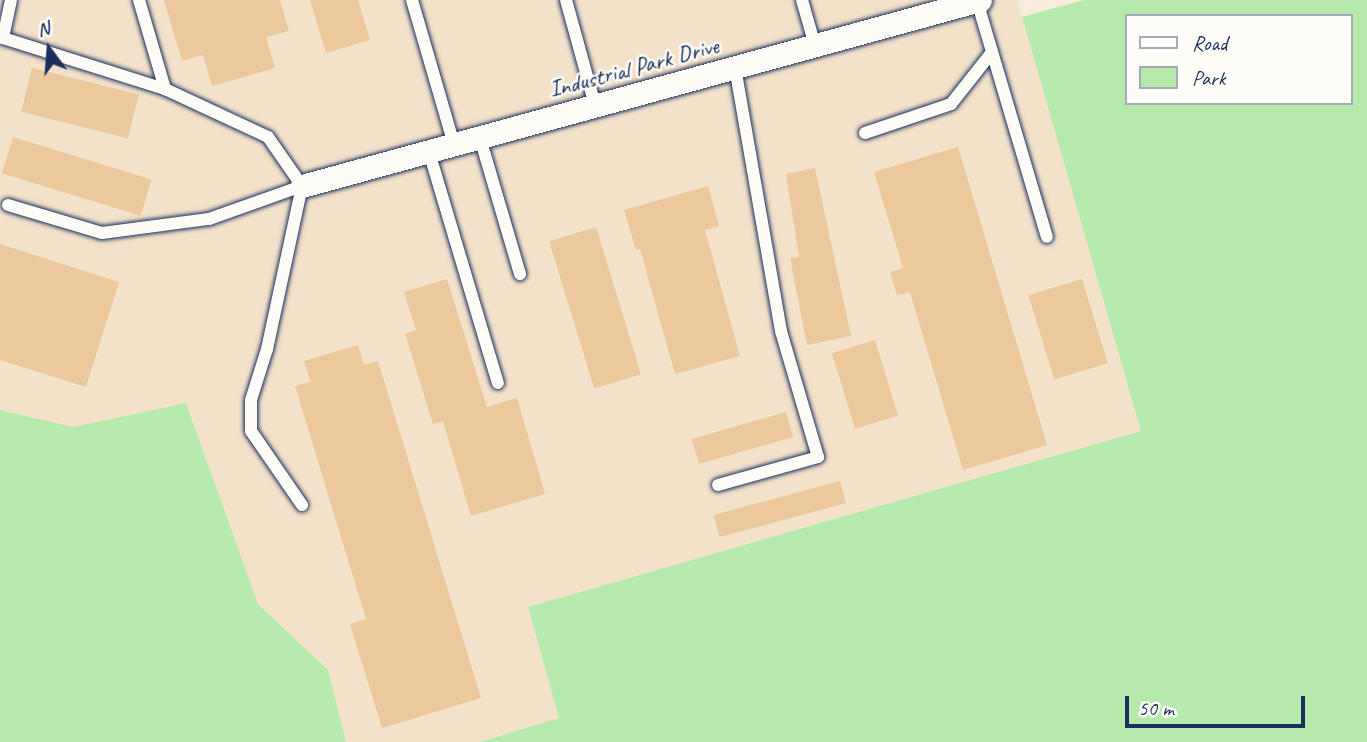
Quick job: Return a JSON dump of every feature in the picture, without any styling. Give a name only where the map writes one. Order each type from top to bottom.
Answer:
[{"type":"street","name":"Industrial Park Drive","points":[[302,186],[978,0]]},
{"type":"lane","points":[[11,0],[3,38],[165,89],[268,137],[302,186],[251,400],[251,431],[302,505]]},
{"type":"lane","points":[[139,0],[165,89]]},
{"type":"lane","points":[[412,0],[454,145]]},
{"type":"lane","points":[[566,0],[595,105]]},
{"type":"lane","points":[[802,0],[815,46]]},
{"type":"lane","points":[[978,0],[1047,237]]},
{"type":"lane","points":[[865,133],[951,104],[992,52]]},
{"type":"lane","points":[[719,485],[818,457],[781,331],[735,67]]},
{"type":"lane","points":[[480,138],[520,274]]},
{"type":"lane","points":[[429,152],[498,383]]},
{"type":"lane","points":[[8,205],[102,233],[209,219],[302,186]]},
{"type":"shaded area","points":[[0,0],[1017,0],[1141,431],[528,607],[559,718],[480,742],[346,742],[328,670],[258,604],[186,403],[73,427],[0,410]]},
{"type":"green space","points":[[1084,0],[1367,0],[1367,742],[480,742],[559,718],[528,607],[1141,431],[1022,17]]},
{"type":"green space","points":[[186,403],[258,604],[328,670],[346,742],[0,742],[0,410],[73,427]]},
{"type":"building","points":[[164,0],[280,0],[289,31],[266,37],[275,68],[212,86],[203,55],[182,61]]},
{"type":"building","points":[[310,0],[358,0],[370,40],[326,53]]},
{"type":"building","points":[[32,68],[139,95],[128,138],[21,112]]},
{"type":"building","points":[[13,137],[152,179],[141,216],[2,173]]},
{"type":"building","points":[[958,147],[1047,445],[963,470],[910,292],[897,295],[890,272],[903,268],[874,172]]},
{"type":"building","points":[[815,168],[851,336],[807,345],[790,258],[799,257],[786,174]]},
{"type":"building","points":[[708,186],[719,226],[705,230],[740,356],[675,374],[640,249],[636,250],[624,210]]},
{"type":"building","points":[[596,227],[641,374],[594,389],[549,241]]},
{"type":"building","points":[[0,244],[119,282],[86,387],[0,360]]},
{"type":"building","points":[[447,279],[487,407],[517,398],[545,494],[471,516],[443,421],[433,424],[405,334],[416,330],[404,292]]},
{"type":"building","points":[[1082,279],[1108,363],[1054,380],[1028,295]]},
{"type":"building","points":[[875,340],[898,416],[855,429],[832,353]]},
{"type":"building","points":[[358,345],[364,365],[378,361],[481,698],[382,728],[350,624],[366,619],[295,386],[311,382],[304,361]]},
{"type":"building","points":[[786,412],[793,437],[699,464],[692,439]]},
{"type":"building","points":[[840,481],[846,503],[719,537],[713,515]]}]
